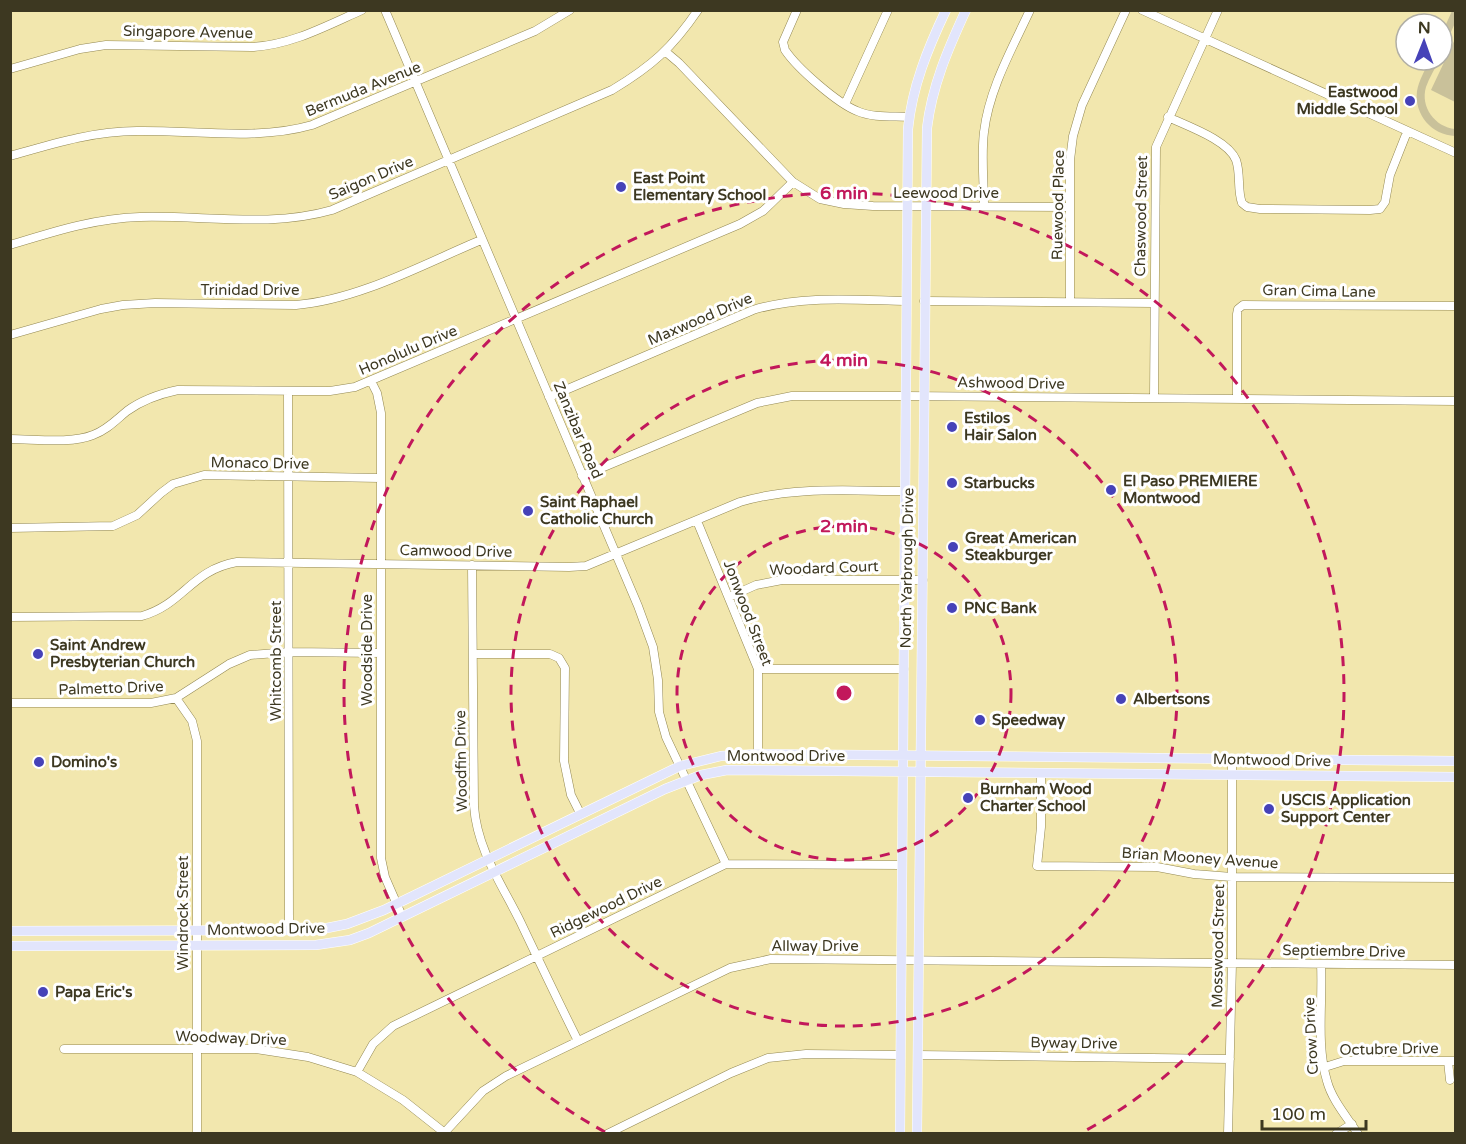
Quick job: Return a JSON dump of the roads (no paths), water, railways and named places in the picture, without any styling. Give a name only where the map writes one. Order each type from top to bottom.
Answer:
[{"type":"main road","name":"North Yarbrough Drive","points":[[900,1134],[909,117],[924,60],[946,10]]},
{"type":"main road","name":"North Yarbrough Drive","points":[[917,1134],[927,128],[940,68],[966,10]]},
{"type":"main road","name":"Montwood Drive","points":[[10,931],[317,930],[347,924],[369,917],[680,766],[721,756],[758,754],[1455,760]]},
{"type":"main road","name":"Montwood Drive","points":[[10,945],[197,946],[336,943],[369,933],[686,780],[727,770],[1455,777]]},
{"type":"main road","points":[[110,930],[110,946]]},
{"type":"street","name":"Singapore Avenue","points":[[10,69],[80,49],[106,45],[252,47],[272,45],[295,39],[362,10]]},
{"type":"street","name":"Zanzibar Road","points":[[385,10],[616,554],[653,647],[657,665],[661,721],[726,864]]},
{"type":"street","name":"Bermuda Avenue","points":[[10,156],[64,140],[114,132],[264,133],[287,131],[312,125],[535,31],[570,10]]},
{"type":"street","name":"Saigon Drive","points":[[10,245],[88,223],[119,218],[282,219],[332,210],[612,90],[631,79],[666,52],[698,10]]},
{"type":"street","points":[[797,10],[783,42],[785,50],[822,87],[858,112],[909,117]]},
{"type":"street","points":[[845,104],[888,10]]},
{"type":"street","points":[[984,206],[984,134],[989,106],[998,79],[1030,10]]},
{"type":"street","name":"Ruewood Place","points":[[1070,302],[1070,160],[1077,120],[1126,10]]},
{"type":"street","points":[[1142,10],[1455,153]]},
{"type":"street","name":"Chaswood Street","points":[[1154,398],[1154,158],[1159,136],[1218,10]]},
{"type":"street","name":"Leewood Drive","points":[[666,52],[793,182],[820,199],[835,203],[907,206],[1070,207]]},
{"type":"street","points":[[1168,117],[1229,149],[1236,161],[1242,203],[1247,207],[1260,209],[1380,209],[1385,202],[1389,175],[1407,132]]},
{"type":"street","name":"Honolulu Drive","points":[[10,439],[84,438],[103,431],[126,412],[150,398],[178,390],[343,390],[371,381],[740,224],[763,211],[793,182]]},
{"type":"street","name":"Trinidad Drive","points":[[10,334],[123,305],[319,303],[351,295],[481,240]]},
{"type":"street","name":"Maxwood Drive","points":[[549,398],[753,310],[771,305],[824,300],[906,301]]},
{"type":"street","points":[[924,301],[1154,303]]},
{"type":"street","name":"Gran Cima Lane","points":[[1237,399],[1237,314],[1238,309],[1243,305],[1455,306]]},
{"type":"street","name":"Woodside Drive","points":[[371,381],[377,393],[381,413],[381,858],[385,877],[402,916]]},
{"type":"street","name":"Whitcomb Street","points":[[288,391],[289,930]]},
{"type":"street","name":"Ashwood Drive","points":[[582,476],[765,401],[799,396],[1455,401]]},
{"type":"street","name":"Monaco Drive","points":[[10,528],[113,526],[137,515],[173,484],[194,477],[215,475],[380,478]]},
{"type":"street","name":"Camwood Drive","points":[[10,617],[142,616],[161,610],[173,602],[195,580],[212,568],[237,562],[579,567],[600,562],[741,502],[781,492],[805,490],[904,491]]},
{"type":"street","name":"Jonwood Street","points":[[697,521],[758,669],[758,754]]},
{"type":"street","name":"Woodfin Drive","points":[[472,565],[474,806],[477,828],[494,873],[578,1041]]},
{"type":"street","name":"Woodard Court","points":[[729,597],[756,585],[782,580],[923,580]]},
{"type":"street","name":"Palmetto Drive","points":[[10,703],[151,703],[176,698],[239,658],[257,653],[381,653]]},
{"type":"street","points":[[473,654],[550,654],[559,658],[563,664],[564,760],[571,795],[580,813]]},
{"type":"street","points":[[758,669],[904,669]]},
{"type":"street","name":"Windrock Street","points":[[176,698],[192,721],[197,741],[197,1134]]},
{"type":"street","name":"Mosswood Street","points":[[1228,1134],[1232,963],[1232,759]]},
{"type":"street","name":"Brian Mooney Avenue","points":[[1041,773],[1041,827],[1037,866],[1157,867],[1194,874],[1232,877],[1455,878]]},
{"type":"street","name":"Ridgewood Drive","points":[[357,1072],[372,1044],[393,1026],[726,864],[902,865]]},
{"type":"street","name":"Allway Drive","points":[[446,1133],[476,1098],[495,1083],[720,973],[744,964],[771,959],[1232,963]]},
{"type":"street","name":"Septiembre Drive","points":[[1232,963],[1455,965]]},
{"type":"street","name":"Crow Drive","points":[[1321,964],[1322,1045],[1327,1082],[1358,1134]]},
{"type":"street","name":"Woodway Drive","points":[[64,1049],[256,1049],[289,1053],[357,1072],[403,1100],[446,1133]]},
{"type":"street","points":[[607,1134],[731,1073],[768,1058],[806,1054],[900,1055]]},
{"type":"street","name":"Byway Drive","points":[[918,1055],[1230,1059]]},
{"type":"street","name":"Octubre Drive","points":[[1325,1067],[1344,1061],[1452,1061]]},
{"type":"street","points":[[1450,1080],[1452,1061]]},
{"type":"street","points":[[1336,1134],[1352,1124]]},
{"type":"place","name":"Eastwood Middle School","points":[[1410,101]]},
{"type":"place","name":"East Point Elementary School","points":[[621,187]]},
{"type":"place","name":"Estilos Hair Salon","points":[[952,427]]},
{"type":"place","name":"Starbucks","points":[[952,483]]},
{"type":"place","name":"El Paso PREMIERE Montwood","points":[[1111,490]]},
{"type":"place","name":"Saint Raphael Catholic Church","points":[[528,511]]},
{"type":"place","name":"Great American Steakburger","points":[[953,547]]},
{"type":"place","name":"PNC Bank","points":[[952,608]]},
{"type":"place","name":"Saint Andrew Presbyterian Church","points":[[38,654]]},
{"type":"place","name":"Albertsons","points":[[1121,699]]},
{"type":"place","name":"Speedway","points":[[980,720]]},
{"type":"place","name":"Domino's","points":[[39,762]]},
{"type":"place","name":"Burnham Wood Charter School","points":[[968,798]]},
{"type":"place","name":"USCIS Application Support Center","points":[[1269,809]]},
{"type":"place","name":"Papa Eric's","points":[[43,992]]}]
